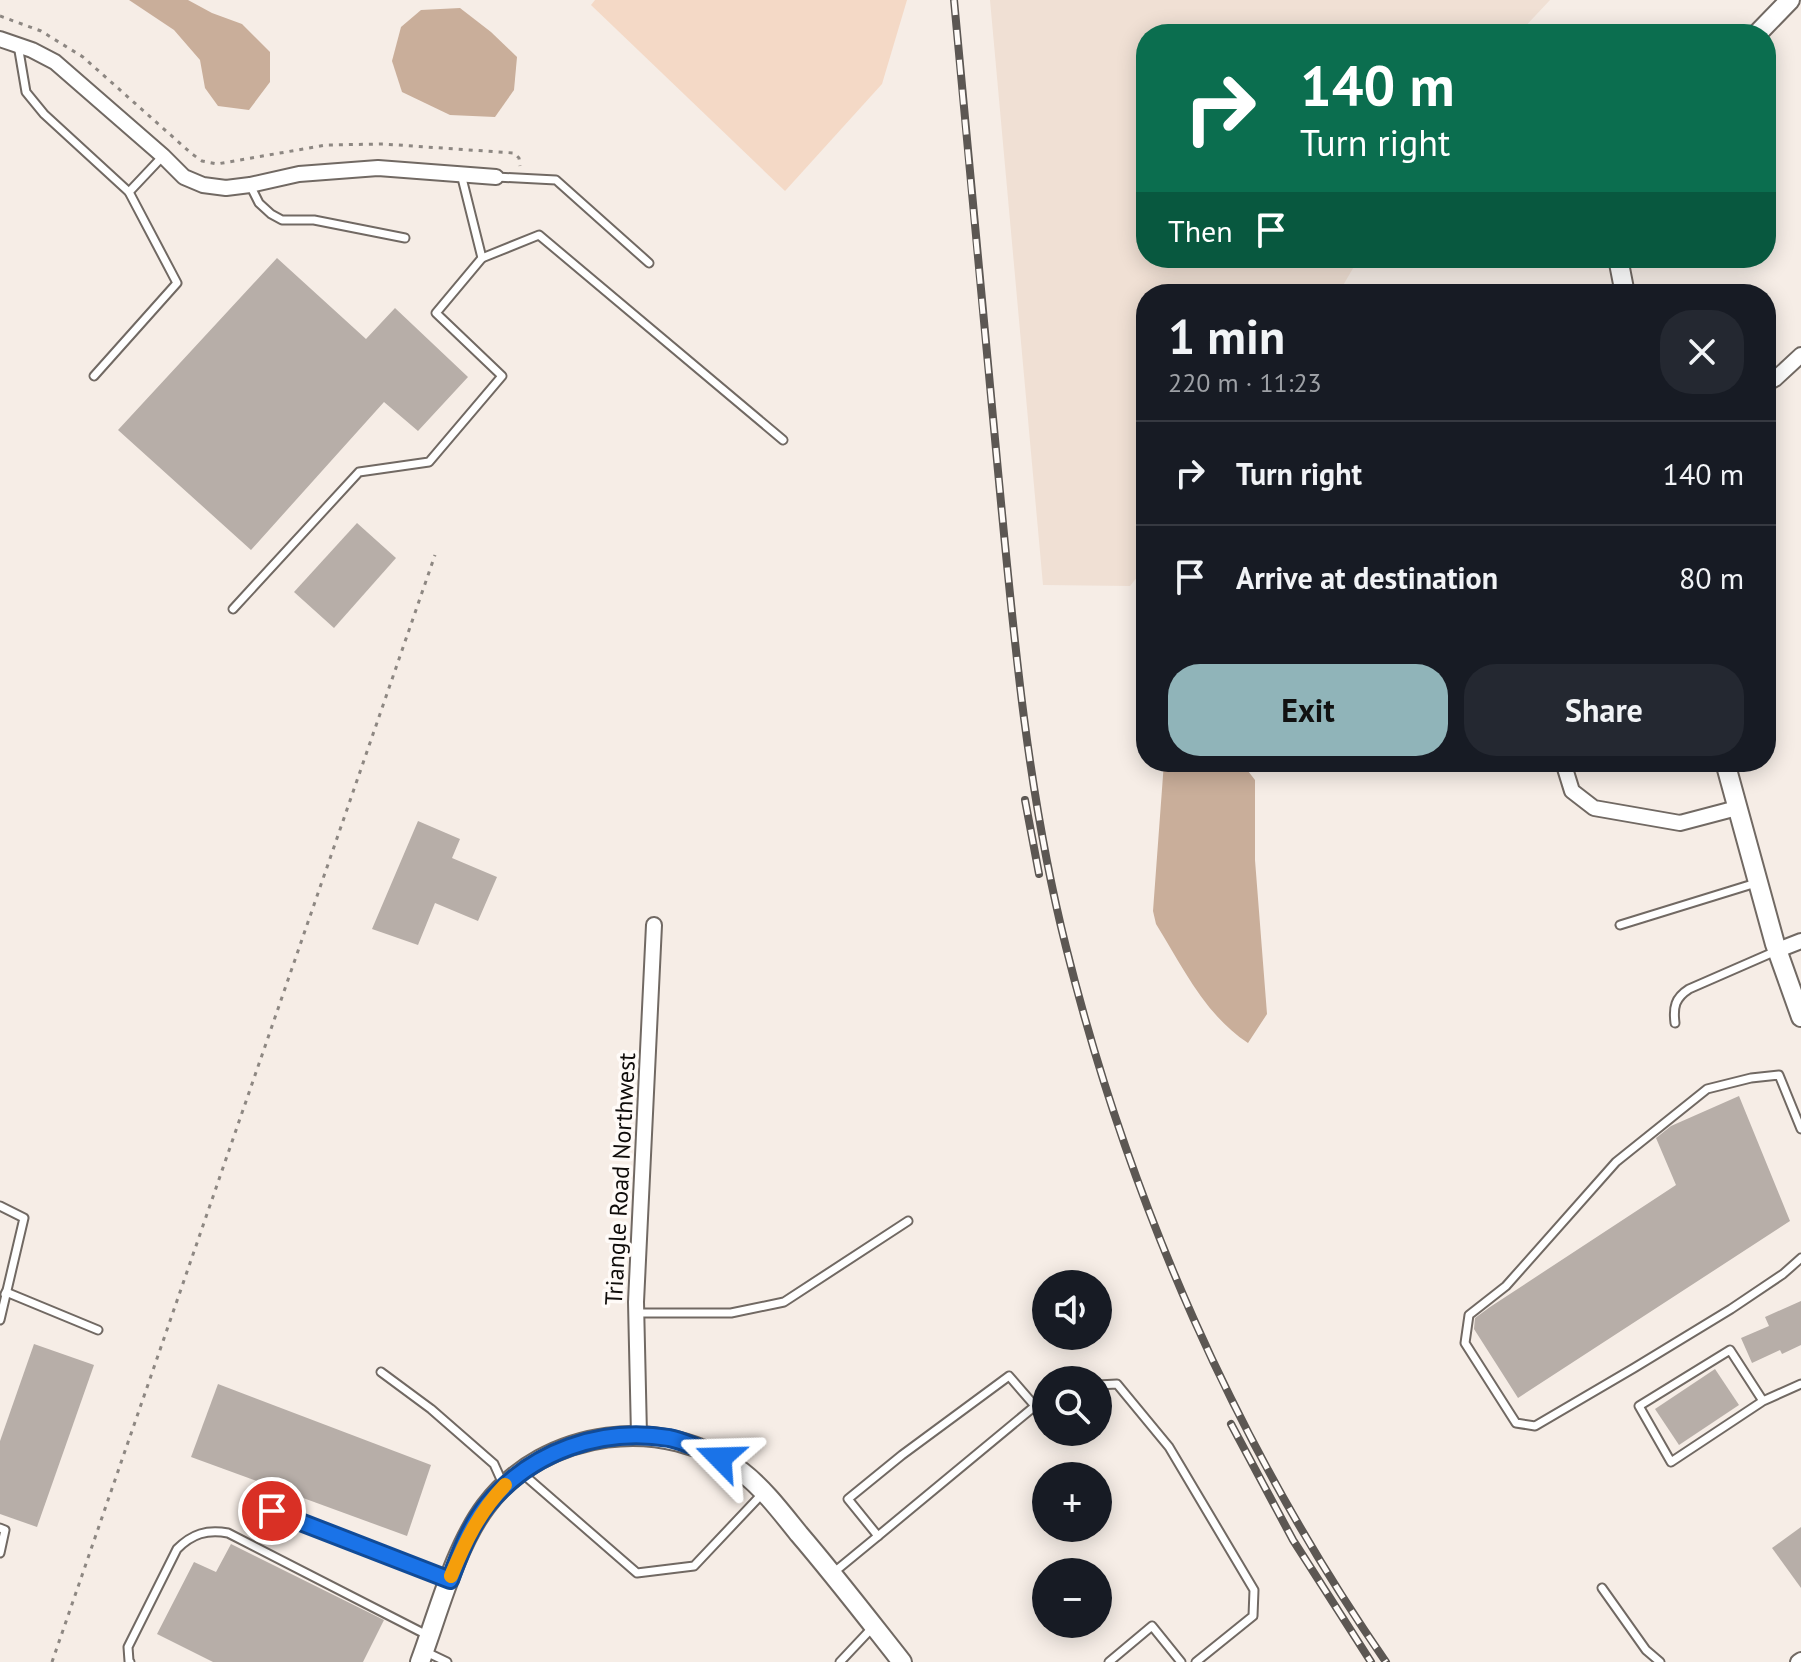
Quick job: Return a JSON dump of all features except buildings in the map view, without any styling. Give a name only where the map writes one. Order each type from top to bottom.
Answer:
[{"type":"street","points":[[1767,24],[1790,0]]},
{"type":"street","points":[[0,39],[55,62],[184,177],[203,185],[226,188],[299,174],[378,168],[496,177]]},
{"type":"street","points":[[1776,378],[1801,355]]},
{"type":"street","points":[[1566,772],[1572,791],[1594,808],[1680,823],[1737,808]]},
{"type":"street","points":[[1728,772],[1778,950],[1801,1017]]},
{"type":"street","name":"Triangle Road Northwest","points":[[639,1435],[636,1313],[654,925]]},
{"type":"street","points":[[1778,950],[1801,941]]},
{"type":"street","points":[[424,1650],[461,1549],[486,1506],[504,1486],[521,1472],[570,1446],[607,1437],[639,1435],[696,1446],[742,1472],[832,1573],[902,1662]]},
{"type":"lane","points":[[18,45],[26,92],[44,114],[129,192],[177,283],[94,376]]},
{"type":"lane","points":[[129,192],[163,156]]},
{"type":"lane","points":[[461,174],[482,258]]},
{"type":"lane","points":[[496,177],[556,180],[649,263]]},
{"type":"lane","points":[[250,185],[259,203],[282,220],[314,220],[405,238]]},
{"type":"lane","points":[[233,609],[359,472],[429,462],[502,376],[436,313],[482,258],[539,235],[783,440]]},
{"type":"lane","points":[[1620,925],[1758,882]]},
{"type":"lane","points":[[1675,1023],[1675,1002],[1689,989],[1778,950]]},
{"type":"lane","points":[[1801,1129],[1779,1075],[1707,1089],[1616,1162],[1506,1286],[1469,1315],[1465,1343],[1516,1423],[1535,1426],[1731,1309],[1801,1258]]},
{"type":"lane","points":[[0,1206],[24,1218],[0,1320]]},
{"type":"lane","points":[[636,1313],[731,1313],[784,1302],[908,1221]]},
{"type":"lane","points":[[0,1300],[6,1292]]},
{"type":"lane","points":[[6,1292],[98,1330]]},
{"type":"lane","points":[[1763,1401],[1730,1350],[1639,1406],[1671,1462],[1763,1401],[1801,1384]]},
{"type":"lane","points":[[381,1372],[431,1409],[494,1464],[504,1486]]},
{"type":"lane","points":[[878,1536],[848,1499],[1009,1376],[1032,1403]]},
{"type":"lane","points":[[1112,1384],[1117,1384],[1169,1447],[1254,1590],[1253,1616],[1196,1662]]},
{"type":"lane","points":[[832,1573],[1032,1408]]},
{"type":"lane","points":[[521,1472],[637,1573],[694,1566],[763,1492]]},
{"type":"lane","points":[[272,1511],[450,1580]]},
{"type":"lane","points":[[0,1528],[5,1530],[0,1553]]},
{"type":"lane","points":[[130,1662],[128,1647],[177,1549],[188,1538],[215,1531],[228,1533],[424,1650],[449,1661]]},
{"type":"lane","points":[[1602,1588],[1646,1650],[1660,1662]]},
{"type":"lane","points":[[840,1662],[873,1626]]},
{"type":"lane","points":[[1109,1662],[1152,1626],[1181,1662]]},
{"type":"path","points":[[0,16],[41,31],[83,57],[202,161],[217,164],[326,145],[383,144],[514,153],[519,158],[521,178]]},
{"type":"path","points":[[52,1662],[435,555]]},
{"type":"shaded area","points":[[129,0],[188,0],[242,24],[270,52],[270,82],[249,110],[218,106],[205,88],[200,60],[174,30]]},
{"type":"shaded area","points":[[595,0],[907,0],[882,84],[785,191],[591,5]]},
{"type":"shaded area","points":[[990,0],[1550,0],[1527,24],[1136,24],[1136,268],[1353,268],[1344,284],[1136,284],[1136,578],[1130,586],[1043,585]]},
{"type":"shaded area","points":[[460,8],[517,57],[514,90],[495,117],[450,115],[402,92],[392,61],[401,27],[421,10]]},
{"type":"shaded area","points":[[1163,772],[1249,772],[1255,780],[1255,860],[1267,1014],[1248,1043],[1207,1004],[1156,924],[1153,911]]},
{"type":"railway","points":[[954,0],[1016,650],[1031,770],[1052,889],[1066,947],[1122,1136],[1194,1319],[1282,1495],[1332,1580],[1386,1662]]},
{"type":"railway","points":[[1025,800],[1039,874]]},
{"type":"railway","points":[[1231,1424],[1293,1540],[1371,1662]]},
{"type":"slow traffic","points":[[451,1576],[473,1527],[505,1485]]},
{"type":"route","points":[[272,1511],[450,1580],[461,1549],[486,1506],[523,1470],[570,1446],[594,1439],[639,1435],[696,1446],[720,1458]]}]
